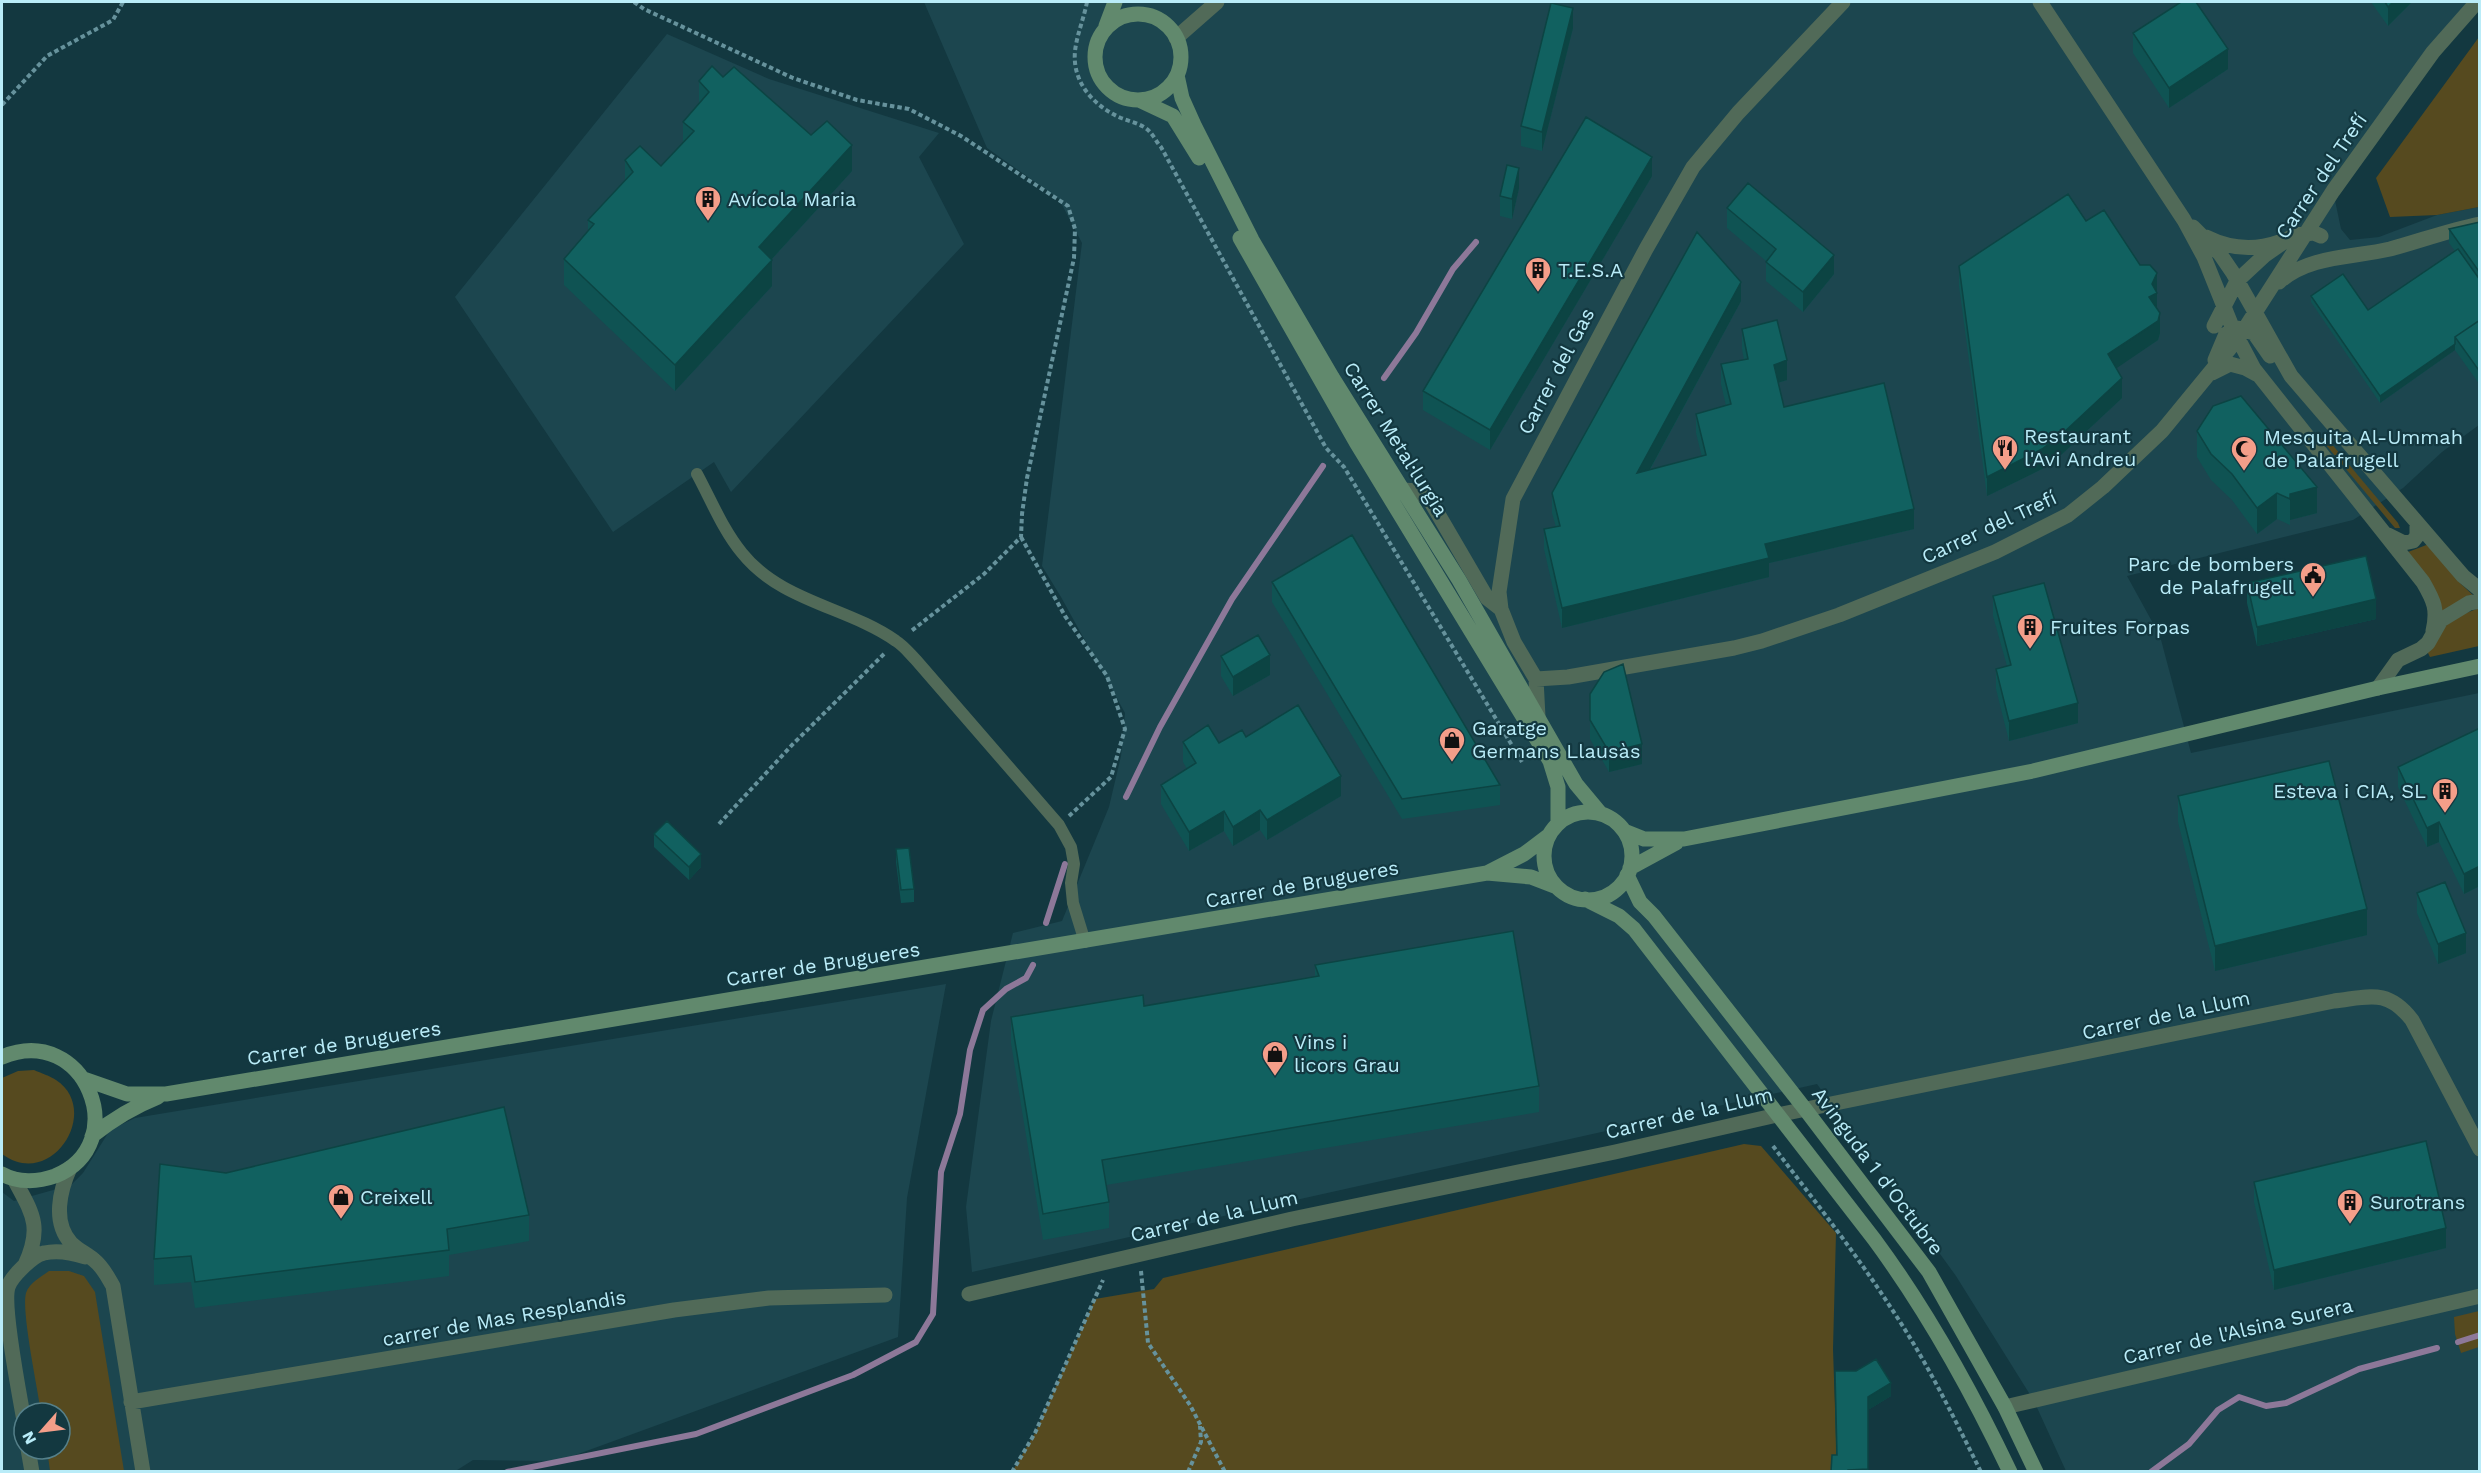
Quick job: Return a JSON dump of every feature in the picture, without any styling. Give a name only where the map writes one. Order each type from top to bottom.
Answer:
[{"type":"main road","points":[[1105,29],[1124,16],[1147,15],[1164,23],[1176,38],[1180,57],[1177,75],[1171,84],[1159,94],[1139,100],[1115,94],[1106,86],[1099,75],[1095,51],[1115,2]]},
{"type":"main road","points":[[1139,2],[1147,15]]},
{"type":"main road","name":"Carrer Metal·lurgia","points":[[1177,75],[1182,98],[1195,127],[1252,240],[1332,377],[1459,580],[1576,784],[1601,814]]},
{"type":"main road","name":"Carrer Metal·lurgia","points":[[1139,100],[1173,116],[1190,141],[1254,264],[1351,432],[1550,761],[1558,787],[1558,822]]},
{"type":"main road","points":[[1624,831],[1644,839],[1684,840],[2033,771],[2378,688],[2480,666]]},
{"type":"main road","points":[[1486,873],[1524,854],[1548,836],[1558,822],[1583,812],[1601,814],[1614,820],[1624,831],[1632,853],[1628,872]]},
{"type":"main road","points":[[1548,836],[1544,859],[1548,874],[1557,887]]},
{"type":"main road","points":[[1486,873],[1531,877],[1557,887],[1570,896],[1593,899],[1610,894],[1628,872],[1684,840]]},
{"type":"main road","name":"Avinguda 1 d'Octubre","points":[[1628,872],[1640,902],[1654,916],[1805,1109],[1929,1272],[2005,1407],[2037,1472]]},
{"type":"main road","name":"Carrer de Brugueres","points":[[84,1079],[127,1094],[166,1094],[1486,873]]},
{"type":"main road","points":[[1585,899],[1619,916],[1634,929],[1908,1286],[1984,1418],[2010,1472]]},
{"type":"main road","points":[[2,1058],[25,1051],[50,1054],[66,1061],[84,1079],[94,1103],[95,1124],[92,1136],[83,1154],[70,1168],[60,1174],[37,1180],[8,1176]]},
{"type":"main road","name":"Carrer de Brugueres","points":[[92,1136],[134,1107],[166,1094]]},
{"type":"street","points":[[1176,38],[1217,2]]},
{"type":"street","name":"Carrer del Gas","points":[[1538,717],[1536,679],[1514,642],[1501,609],[1499,592],[1513,499],[1672,202],[1709,146],[1843,2]]},
{"type":"street","points":[[2040,2],[2135,149],[2184,219],[2259,376],[2431,595],[2437,616],[2428,643],[2398,660],[2378,688]]},
{"type":"street","name":"Carrer del Trefí","points":[[1536,679],[1568,677],[1762,641],[1839,615],[1995,552],[2068,515],[2103,487],[2162,431],[2208,376],[2226,334],[2236,330],[2257,312],[2314,234],[2318,214],[2416,74],[2458,21],[2477,2]]},
{"type":"street","points":[[2184,219],[2220,254],[2257,312],[2287,370],[2313,403],[2463,576],[2480,590]]},
{"type":"street","points":[[2265,328],[2264,315],[2271,290],[2284,278],[2307,265],[2354,255],[2372,254],[2480,224]]},
{"type":"street","points":[[2204,236],[2218,243],[2241,248],[2267,246],[2294,235],[2314,234],[2340,253],[2354,255]]},
{"type":"street","points":[[2214,326],[2237,281],[2284,240]]},
{"type":"street","points":[[2195,392],[2209,359],[2214,326],[2214,305],[2204,257]]},
{"type":"street","points":[[2236,330],[2231,302],[2237,281]]},
{"type":"street","points":[[2236,330],[2254,333],[2262,342],[2280,373],[2313,403]]},
{"type":"street","points":[[2208,376],[2230,364],[2245,368],[2259,376]]},
{"type":"street","points":[[1403,490],[1418,491],[1431,502],[1487,598],[1501,609]]},
{"type":"street","points":[[2383,532],[2404,543],[2413,541],[2417,536],[2417,524]]},
{"type":"street","points":[[2433,632],[2448,614],[2469,603],[2480,601]]},
{"type":"street","name":"Carrer de la Llum","points":[[969,1294],[1292,1219],[1615,1152],[1805,1109],[2334,1001],[2370,996],[2384,997],[2401,1005],[2412,1020],[2480,1149]]},
{"type":"street","points":[[70,1168],[60,1191],[59,1209],[65,1231],[71,1242],[104,1270],[113,1286],[142,1472]]},
{"type":"street","points":[[8,1176],[31,1211],[35,1227],[35,1244],[25,1266]]},
{"type":"street","points":[[8,1319],[7,1288],[20,1269],[43,1253],[72,1253],[94,1260]]},
{"type":"street","points":[[2,1282],[21,1401]]},
{"type":"street","name":"carrer de Mas Resplandis","points":[[131,1402],[674,1310],[769,1298],[885,1295]]},
{"type":"street","name":"Carrer de l'Alsina Surera","points":[[2005,1407],[2479,1296]]},
{"type":"lane","points":[[697,474],[725,528],[743,554],[768,577],[793,593],[896,641],[916,660],[1059,825],[1071,847],[1074,864],[1071,883],[1072,903],[1084,942]]},
{"type":"path","points":[[2,105],[47,56],[113,20],[123,2]]},
{"type":"path","points":[[634,2],[644,9],[793,78],[857,100],[909,109],[961,136],[1068,206],[1075,229],[1074,258],[1027,478],[1022,514],[1022,537],[1065,616],[1107,676],[1125,729],[1111,777],[1059,825]]},
{"type":"path","points":[[1087,2],[1075,52],[1081,84],[1088,96],[1099,105],[1119,117],[1142,126],[1150,132],[1161,147],[1168,165],[1326,448],[1344,467],[1522,762]]},
{"type":"path","points":[[719,824],[792,745],[896,641],[984,574],[1022,537]]},
{"type":"path","points":[[1773,1146],[1892,1308],[1941,1390],[1981,1472]]},
{"type":"path","points":[[1139,1255],[1149,1343],[1200,1422],[1225,1472]]},
{"type":"path","points":[[1012,1472],[1035,1433],[1112,1261]]},
{"type":"path","points":[[1188,1472],[1201,1442],[1200,1422]]},
{"type":"shaded area","points":[[924,2],[2477,2],[2333,191],[2341,229],[2350,240],[2379,237],[2437,215],[2479,207],[2479,425],[2442,452],[2403,488],[2353,520],[2127,576],[2160,636],[2191,753],[2479,693],[2479,1471],[2066,1471],[2034,1401],[1956,1276],[1817,1084],[972,1272],[966,1207],[991,1021],[1013,933],[1062,921],[1109,807],[1121,756],[1125,713],[1042,566],[1082,243],[1059,199],[987,148]]},
{"type":"shaded area","points":[[667,34],[769,79],[939,133],[919,157],[964,244],[731,492],[714,462],[613,532],[455,297]]},
{"type":"shaded area","points":[[2479,37],[2479,207],[2437,215],[2390,217],[2376,178]]},
{"type":"shaded area","points":[[2325,436],[2400,528],[2395,528],[2321,439]]},
{"type":"shaded area","points":[[2429,544],[2461,584],[2476,598],[2440,616],[2408,552]]},
{"type":"shaded area","points":[[2479,608],[2479,646],[2430,657],[2427,651],[2451,619]]},
{"type":"shaded area","points":[[946,984],[907,1198],[898,1337],[559,1461],[473,1460],[454,1472],[2,1471],[2,1192],[14,1201],[71,1185],[83,1173],[110,1130],[135,1118]]},
{"type":"shaded area","points":[[34,1070],[56,1080],[69,1093],[74,1109],[72,1126],[65,1142],[53,1155],[38,1162],[21,1163],[2,1154],[2,1078],[18,1071]]},
{"type":"shaded area","points":[[1744,1144],[1761,1146],[1836,1233],[1833,1349],[1837,1468],[1832,1471],[1012,1472],[1035,1433],[1095,1299],[1154,1289],[1163,1278]]},
{"type":"shaded area","points":[[49,1271],[69,1271],[84,1276],[95,1292],[124,1471],[50,1471],[49,1461],[72,1461],[72,1401],[39,1401],[25,1302],[26,1293],[36,1280]]},
{"type":"shaded area","points":[[2479,1311],[2479,1347],[2461,1353],[2455,1334],[2454,1317]]},
{"type":"building","points":[[2181,2],[2196,2],[2228,49],[2169,88],[2133,33]]},
{"type":"building","points":[[1551,3],[1573,8],[1542,132],[1521,126]]},
{"type":"building","name":"Avícola Maria","points":[[712,66],[723,77],[734,67],[811,135],[827,121],[852,145],[759,247],[772,260],[675,365],[564,259],[594,224],[588,220],[633,172],[625,160],[640,146],[661,166],[694,131],[683,122],[709,92],[699,81]]},
{"type":"building","name":"T.E.S.A","points":[[1586,117],[1652,157],[1490,430],[1423,391]]},
{"type":"building","points":[[1507,165],[1519,168],[1512,199],[1500,196]]},
{"type":"building","points":[[1748,183],[1834,255],[1803,292],[1766,262],[1776,249],[1727,208]]},
{"type":"building","points":[[2068,194],[2086,221],[2104,210],[2140,265],[2150,265],[2157,273],[2152,284],[2157,293],[2149,297],[2160,313],[2158,321],[2108,354],[2122,378],[2062,434],[2042,449],[1987,477],[1959,266]]},
{"type":"building","points":[[2480,222],[2480,273],[2449,229]]},
{"type":"building","points":[[1697,232],[1741,282],[1637,473],[1706,455],[1696,414],[1731,404],[1721,364],[1748,359],[1742,329],[1777,320],[1787,360],[1774,365],[1784,407],[1884,383],[1914,509],[1765,544],[1769,558],[1562,608],[1544,529],[1560,526],[1552,493]]},
{"type":"building","points":[[2458,249],[2480,280],[2480,320],[2455,337],[2455,344],[2380,396],[2311,296],[2343,274],[2368,310]]},
{"type":"building","points":[[2480,320],[2480,372],[2455,337]]},
{"type":"building","points":[[2241,396],[2317,487],[2290,494],[2290,499],[2277,493],[2257,508],[2232,474],[2211,454],[2197,431],[2213,406]]},
{"type":"building","points":[[1352,535],[1500,785],[1402,799],[1272,582]]},
{"type":"building","points":[[2366,556],[2376,599],[2257,627],[2247,583]]},
{"type":"building","name":"Fruites Forpas","points":[[2044,583],[2078,703],[2009,721],[1996,669],[2011,665],[1993,596]]},
{"type":"building","points":[[1258,635],[1270,655],[1233,677],[1221,656]]},
{"type":"building","points":[[1623,664],[1642,744],[1609,752],[1590,720],[1590,694],[1604,672]]},
{"type":"building","points":[[1298,705],[1341,776],[1267,820],[1260,810],[1233,827],[1224,811],[1189,832],[1161,785],[1196,763],[1183,742],[1208,725],[1219,743],[1242,730],[1246,737]]},
{"type":"building","name":"Esteva i CIA, SL","points":[[2480,728],[2480,866],[2464,874],[2439,822],[2427,828],[2398,767]]},
{"type":"building","points":[[2329,761],[2367,909],[2215,946],[2178,796]]},
{"type":"building","points":[[667,821],[701,854],[689,867],[654,834]]},
{"type":"building","points":[[909,848],[914,889],[901,890],[896,849]]},
{"type":"building","points":[[2445,882],[2466,933],[2438,944],[2417,893]]},
{"type":"building","name":"Vins i licors Grau","points":[[1513,931],[1539,1086],[1102,1160],[1109,1202],[1043,1214],[1011,1017],[1143,995],[1144,1006],[1319,976],[1315,965]]},
{"type":"building","name":"Creixell","points":[[504,1107],[529,1215],[447,1229],[449,1250],[195,1282],[191,1256],[154,1259],[160,1164],[226,1173]]},
{"type":"building","name":"Surotrans","points":[[2426,1141],[2446,1228],[2274,1270],[2254,1182]]},
{"type":"building","points":[[1876,1359],[1891,1383],[1868,1397],[1868,1469],[1831,1472],[1832,1455],[1837,1455],[1835,1371],[1856,1371]]},
{"type":"waterway","points":[[1384,378],[1416,333],[1453,269],[1476,242]]},
{"type":"waterway","points":[[1126,797],[1160,727],[1232,599],[1323,466]]},
{"type":"waterway","points":[[1046,923],[1065,864]]},
{"type":"waterway","points":[[507,1472],[696,1434],[853,1375],[916,1342],[933,1314],[941,1172],[960,1114],[970,1050],[983,1010],[1006,989],[1026,978],[1033,965]]},
{"type":"waterway","points":[[2458,1342],[2480,1335]]},
{"type":"waterway","points":[[2151,1472],[2189,1444],[2218,1410],[2239,1397],[2266,1406],[2286,1403],[2359,1369],[2437,1348]]},
{"type":"place","name":"Avícola Maria","points":[[708,222]]},
{"type":"place","name":"T.E.S.A","points":[[1538,293]]},
{"type":"place","name":"Restaurant l'Avi Andreu","points":[[2005,471]]},
{"type":"place","name":"Mesquita Al-Ummah de Palafrugell","points":[[2244,472]]},
{"type":"place","name":"Parc de bombers de Palafrugell","points":[[2313,598]]},
{"type":"place","name":"Fruites Forpas","points":[[2030,650]]},
{"type":"place","name":"Garatge Germans Llausàs","points":[[1452,763]]},
{"type":"place","name":"Esteva i CIA, SL","points":[[2445,814]]},
{"type":"place","name":"Vins i licors Grau","points":[[1275,1077]]},
{"type":"place","name":"Creixell","points":[[341,1220]]},
{"type":"place","name":"Surotrans","points":[[2350,1225]]}]
